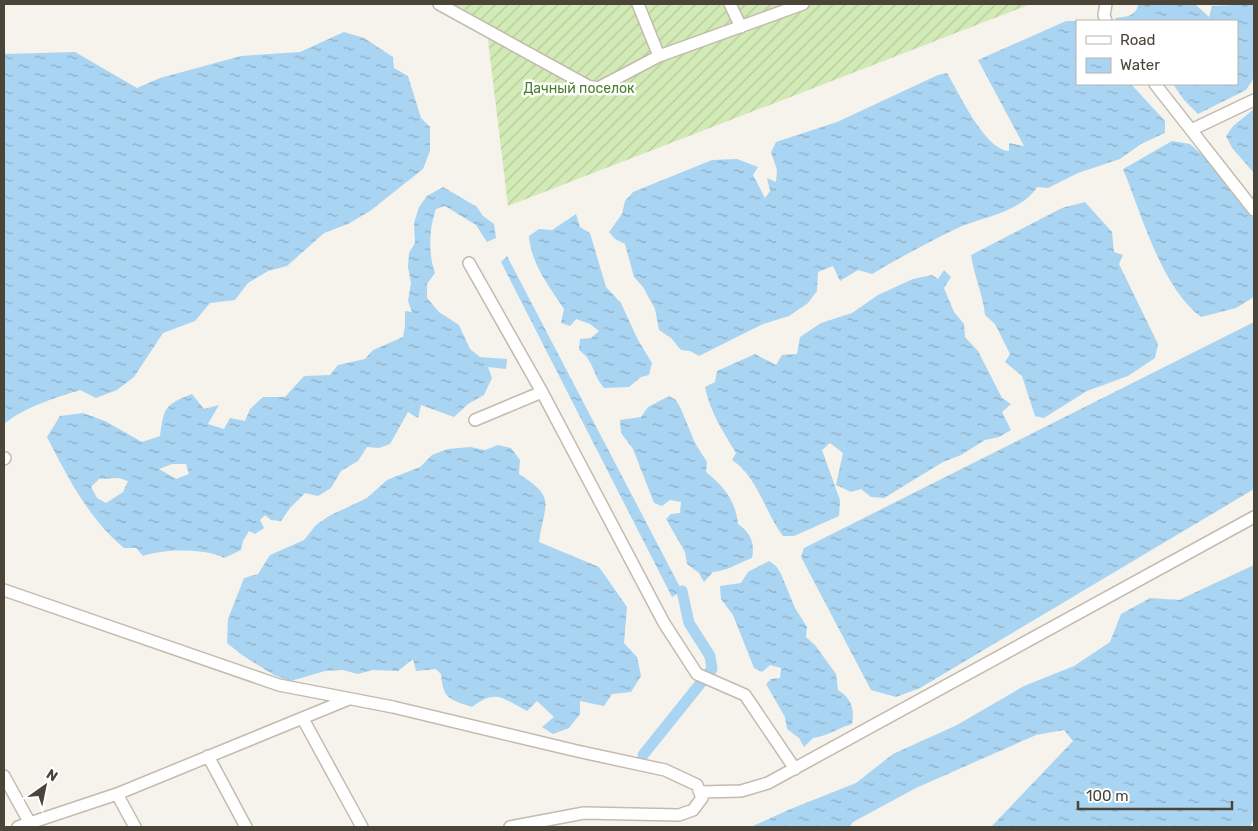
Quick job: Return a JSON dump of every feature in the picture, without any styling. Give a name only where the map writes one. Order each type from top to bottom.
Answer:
[{"type":"street","points":[[439,4],[588,86],[598,88],[607,85],[659,56],[804,4]]},
{"type":"street","points":[[638,4],[659,56]]},
{"type":"street","points":[[730,4],[741,27]]},
{"type":"street","points":[[1106,4],[1104,15],[1106,20]]},
{"type":"street","points":[[1155,85],[1254,210]]},
{"type":"street","points":[[1191,130],[1254,100]]},
{"type":"street","points":[[469,263],[542,392],[664,623],[696,674],[745,695],[795,769]]},
{"type":"street","points":[[476,420],[542,392]]},
{"type":"street","points":[[700,792],[741,791],[768,783],[1254,518]]},
{"type":"street","points":[[4,590],[280,685],[665,770],[697,785],[702,798],[693,810],[679,815],[584,813],[510,827]]},
{"type":"street","points":[[18,827],[30,825],[117,794],[349,699]]},
{"type":"street","points":[[303,719],[362,827]]},
{"type":"street","points":[[208,756],[246,827]]},
{"type":"street","points":[[4,776],[30,825]]},
{"type":"street","points":[[117,794],[135,827]]},
{"type":"green space","name":"Дачный поселок","points":[[454,4],[1031,4],[508,206],[486,24]]},
{"type":"water","points":[[1138,4],[1195,4],[1209,17],[1212,6],[1254,4],[1254,78],[1246,90],[1198,114],[1184,100],[1174,85],[1238,85],[1238,20],[1116,20],[1115,18],[1127,16],[1136,11]]},
{"type":"water","points":[[1066,21],[1076,21],[1076,85],[1132,85],[1165,121],[1165,133],[1141,144],[1120,159],[1078,173],[1048,188],[1037,187],[1022,202],[1012,208],[960,227],[872,274],[858,270],[840,281],[833,266],[818,272],[817,291],[808,303],[789,316],[763,324],[699,356],[690,351],[681,350],[671,338],[659,330],[655,309],[643,287],[634,277],[625,244],[615,239],[609,232],[622,214],[625,201],[633,192],[712,160],[737,159],[758,167],[753,175],[765,198],[770,191],[767,178],[776,182],[777,170],[771,152],[776,142],[837,122],[938,75],[947,73],[974,119],[991,141],[1000,148],[1009,151],[1009,143],[1024,146],[978,60]]},
{"type":"water","points":[[344,32],[364,38],[393,57],[394,68],[408,76],[421,118],[430,127],[430,151],[423,169],[370,211],[348,224],[324,233],[287,266],[268,271],[248,283],[235,300],[210,303],[195,321],[163,333],[134,377],[117,390],[96,398],[80,390],[30,408],[4,424],[4,54],[75,52],[137,88],[160,78],[241,56],[300,52]]},
{"type":"water","points":[[1254,109],[1254,173],[1232,148],[1226,136],[1233,126]]},
{"type":"water","points":[[1172,141],[1190,144],[1208,160],[1254,214],[1254,297],[1236,308],[1201,317],[1187,304],[1175,288],[1145,228],[1123,169]]},
{"type":"water","points":[[443,187],[477,207],[483,216],[494,224],[496,238],[487,242],[476,225],[445,206],[436,209],[430,241],[435,273],[427,284],[427,298],[439,312],[459,325],[470,349],[480,357],[507,359],[506,369],[488,367],[492,378],[484,395],[468,404],[454,417],[421,405],[418,418],[408,412],[390,444],[379,448],[367,447],[358,461],[341,471],[331,488],[318,496],[305,493],[290,508],[281,521],[271,520],[265,515],[260,520],[264,528],[255,534],[249,531],[243,541],[241,550],[224,558],[206,552],[195,551],[161,552],[143,556],[136,548],[124,548],[100,524],[80,497],[47,437],[60,416],[83,413],[105,421],[142,442],[160,436],[164,413],[167,409],[176,401],[192,394],[204,409],[219,405],[208,424],[224,429],[230,418],[245,421],[250,409],[263,397],[285,397],[304,376],[330,375],[338,365],[365,359],[373,350],[403,337],[405,311],[412,312],[408,301],[411,283],[408,267],[409,253],[415,243],[414,223],[419,207],[427,196]],"holes":[[[172,464],[186,464],[189,474],[176,479],[159,469]],[[119,478],[128,481],[123,492],[106,503],[97,498],[91,487],[99,479]]]},
{"type":"water","points":[[1085,202],[1112,232],[1114,252],[1123,255],[1119,264],[1158,344],[1155,358],[1128,376],[1087,391],[1044,418],[1035,416],[1022,376],[1005,362],[1010,354],[995,324],[985,315],[971,255],[1062,208]]},
{"type":"water","points":[[576,214],[580,227],[590,233],[606,287],[621,303],[638,340],[652,363],[649,375],[641,377],[629,387],[604,388],[591,363],[579,350],[580,339],[591,338],[599,331],[590,324],[576,319],[570,326],[561,323],[564,309],[547,283],[533,256],[529,236],[539,229],[552,230]]},
{"type":"water","points":[[507,256],[682,591],[672,597],[501,262]]},
{"type":"water","points":[[944,270],[951,277],[944,288],[954,312],[964,324],[965,337],[978,351],[1002,398],[1011,404],[1002,412],[1011,430],[999,437],[985,440],[961,455],[943,462],[884,498],[871,497],[861,489],[851,492],[836,485],[843,453],[830,443],[822,450],[840,500],[839,516],[794,536],[783,536],[755,485],[741,467],[732,460],[736,453],[714,413],[705,387],[715,382],[717,371],[755,354],[776,365],[782,355],[797,354],[800,337],[821,323],[852,313],[878,295],[913,279],[932,275],[938,279]]},
{"type":"water","points":[[1254,322],[1254,489],[920,688],[896,697],[871,690],[801,557],[804,548]]},
{"type":"water","points":[[669,396],[676,400],[695,443],[707,462],[706,472],[728,495],[735,509],[738,524],[749,535],[753,548],[752,558],[713,572],[704,582],[699,573],[687,564],[685,552],[666,519],[671,514],[680,513],[681,502],[670,500],[662,506],[654,503],[633,449],[621,433],[620,420],[641,417],[648,407]]},
{"type":"water","points":[[498,445],[511,448],[520,460],[519,474],[531,482],[544,496],[546,503],[539,542],[599,567],[627,607],[624,643],[637,657],[641,676],[631,692],[612,694],[604,706],[580,701],[580,714],[569,728],[553,734],[542,727],[554,717],[537,701],[527,711],[500,697],[488,698],[472,707],[449,697],[443,689],[441,674],[436,669],[416,671],[413,659],[398,671],[372,670],[358,674],[343,670],[325,671],[291,681],[274,675],[227,643],[228,619],[244,578],[258,574],[270,555],[304,540],[316,525],[329,516],[367,498],[387,480],[420,467],[432,455],[448,449],[470,447],[485,450]]},
{"type":"water","points":[[769,561],[776,566],[781,574],[795,608],[807,627],[806,637],[815,645],[836,674],[838,690],[849,700],[853,713],[852,724],[813,738],[804,747],[799,738],[787,729],[785,717],[766,684],[771,679],[780,678],[781,668],[770,665],[762,672],[754,668],[733,615],[721,599],[720,586],[741,583],[748,572]]},
{"type":"water","points":[[1254,565],[1254,819],[1250,827],[991,827],[1073,741],[1064,730],[1036,735],[916,788],[853,822],[849,827],[751,827],[856,783],[893,754],[957,725],[1024,686],[1074,666],[1110,642],[1121,614],[1150,598],[1179,600]]},
{"type":"waterway","points":[[643,755],[712,669],[710,656],[689,623],[682,591]]}]
